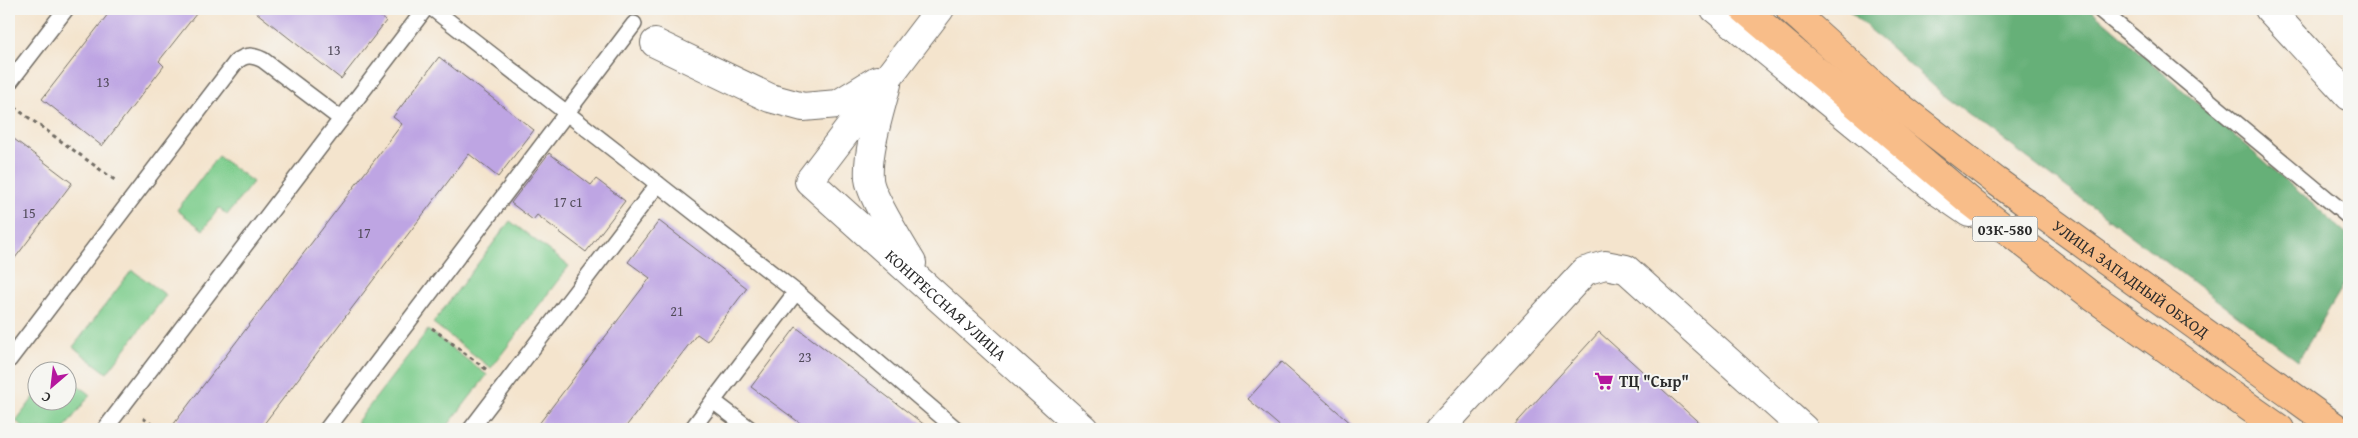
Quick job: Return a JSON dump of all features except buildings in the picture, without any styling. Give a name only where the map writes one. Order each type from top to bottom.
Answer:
[{"type":"highway","name":"03К-580","points":[[1744,9],[1972,204],[2093,297],[2280,429]]},
{"type":"highway","name":"УЛИЦА ЗАПАДНЫЙ ОБХОД","points":[[1790,9],[1884,95],[1996,181],[2314,413],[2340,429]]},
{"type":"street","points":[[655,43],[770,98],[803,107],[838,104],[861,92],[891,71],[940,9]]},
{"type":"street","points":[[1716,9],[1937,191],[2093,297]]},
{"type":"street","points":[[2269,9],[2349,96]]},
{"type":"street","points":[[891,71],[874,138],[868,180],[890,225],[924,284]]},
{"type":"street","name":"КОНГРЕССНАЯ УЛИЦА","points":[[891,71],[809,181],[924,284],[1075,426]]},
{"type":"street","points":[[1440,429],[1585,271],[1605,265],[1626,269],[1804,429]]},
{"type":"lane","points":[[9,83],[66,9]]},
{"type":"lane","points":[[105,429],[425,9]]},
{"type":"lane","points":[[434,9],[796,292],[956,429]]},
{"type":"lane","points":[[2099,9],[2349,217]]},
{"type":"lane","points":[[327,429],[634,24]]},
{"type":"lane","points":[[9,360],[236,62],[244,56],[254,56],[263,60],[341,119]]},
{"type":"lane","points":[[470,429],[658,184]]},
{"type":"lane","points":[[692,429],[796,292]]},
{"type":"lane","points":[[713,401],[750,429]]},
{"type":"path","points":[[9,103],[134,195]]},
{"type":"path","points":[[414,314],[505,384]]},
{"type":"green space","points":[[1847,9],[2090,9],[2349,236],[2349,276],[2298,361],[1945,96]]},
{"type":"green space","points":[[218,156],[253,182],[227,215],[219,208],[203,230],[177,210]]},
{"type":"green space","points":[[510,221],[569,266],[491,368],[433,323]]},
{"type":"green space","points":[[132,270],[166,295],[107,373],[73,347]]},
{"type":"green space","points":[[428,330],[487,375],[445,429],[366,429],[357,422]]},
{"type":"green space","points":[[78,385],[90,395],[64,429],[26,429],[16,421],[28,405],[28,410],[78,410]]},
{"type":"place","name":"ТЦ \"Сыр\"","points":[[1604,381]]}]
